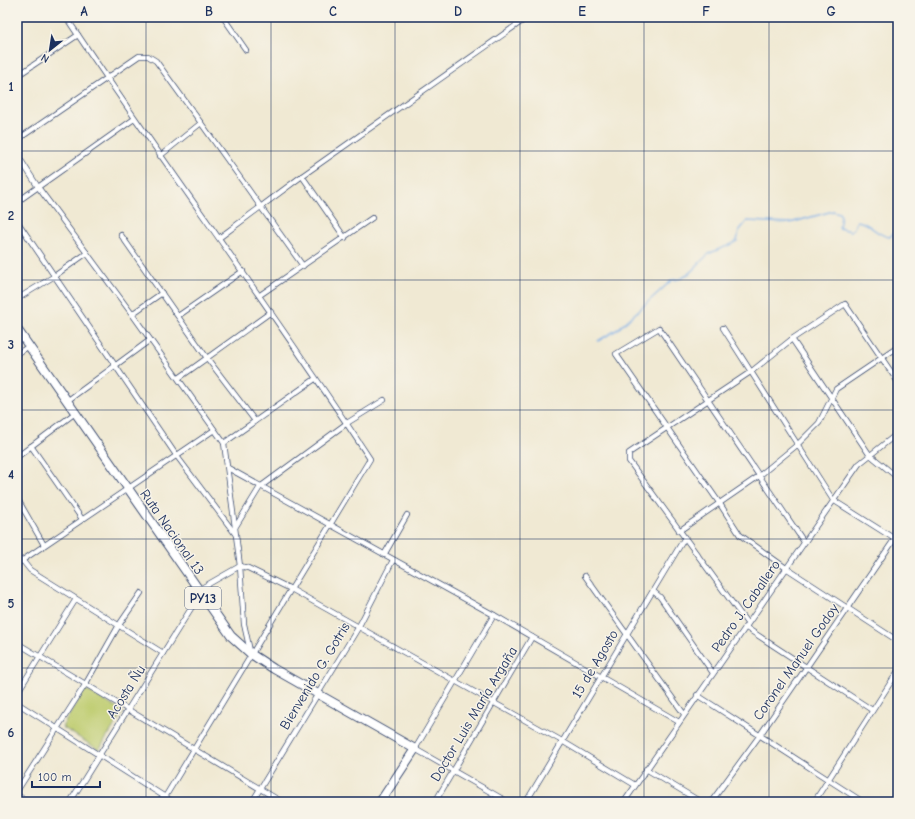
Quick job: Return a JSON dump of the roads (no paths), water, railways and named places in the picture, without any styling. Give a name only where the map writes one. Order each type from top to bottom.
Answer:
[{"type":"highway","name":"Ruta Nacional 13","points":[[17,330],[231,636],[251,654],[318,695],[415,749]]},
{"type":"highway","points":[[380,802],[415,749]]},
{"type":"street","points":[[66,17],[134,119],[260,295],[370,459],[162,802]]},
{"type":"street","points":[[223,17],[246,50]]},
{"type":"street","points":[[219,238],[302,176],[528,17]]},
{"type":"street","points":[[17,76],[78,35]]},
{"type":"street","points":[[17,140],[106,77],[139,56],[148,56],[156,61],[202,123],[303,266]]},
{"type":"street","points":[[17,202],[134,119]]},
{"type":"street","points":[[160,156],[202,123]]},
{"type":"street","points":[[17,154],[38,187],[179,378],[224,443],[236,526],[244,624],[251,654]]},
{"type":"street","points":[[302,176],[345,238]]},
{"type":"street","points":[[260,295],[372,218]]},
{"type":"street","points":[[17,221],[53,277],[176,455],[237,536]]},
{"type":"street","points":[[121,235],[207,358],[255,421]]},
{"type":"street","points":[[17,299],[53,277],[87,253]]},
{"type":"street","points":[[178,316],[243,271]]},
{"type":"street","points":[[132,314],[162,294]]},
{"type":"street","points":[[872,710],[806,667],[746,625],[629,461],[628,454],[752,371],[792,339],[845,304],[898,382]]},
{"type":"street","points":[[179,378],[271,312]]},
{"type":"street","points":[[804,542],[659,328],[616,354],[668,427],[740,535],[786,568],[898,641]]},
{"type":"street","points":[[723,328],[752,371],[797,445],[833,500],[896,540]]},
{"type":"street","points":[[792,339],[869,454],[898,478]]},
{"type":"street","points":[[67,401],[150,340]]},
{"type":"street","points":[[17,354],[29,346]]},
{"type":"street","points":[[679,531],[759,476],[797,445],[819,423],[830,397],[836,389],[898,347]]},
{"type":"street","points":[[224,443],[315,379]]},
{"type":"street","points":[[236,526],[260,487],[347,423],[384,400]]},
{"type":"street","points":[[17,457],[75,413]]},
{"type":"street","points":[[17,564],[214,430]]},
{"type":"street","name":"Pedro J. Caballero","points":[[624,802],[859,464],[869,454],[898,433]]},
{"type":"street","points":[[31,446],[82,519]]},
{"type":"street","points":[[228,468],[494,615],[679,722]]},
{"type":"street","points":[[17,498],[44,545]]},
{"type":"street","points":[[384,555],[406,515]]},
{"type":"street","name":"Coronel Manuel Godoy","points":[[711,802],[760,735],[847,608],[896,540],[898,534]]},
{"type":"street","name":"15 de Agosto","points":[[526,802],[684,539]]},
{"type":"street","points":[[22,560],[30,570],[163,653]]},
{"type":"street","name":"Bienvenido G. Gotris","points":[[252,802],[358,628],[393,560]]},
{"type":"street","points":[[240,566],[248,568],[291,588],[358,628],[562,741],[635,785]]},
{"type":"street","name":"Acosta Ñu","points":[[70,802],[128,711],[199,592],[240,566]]},
{"type":"street","points":[[585,576],[684,714]]},
{"type":"street","points":[[653,591],[660,597],[713,673]]},
{"type":"street","points":[[17,791],[85,685],[119,626],[141,593]]},
{"type":"street","points":[[17,693],[76,599]]},
{"type":"street","points":[[494,615],[415,749],[508,802]]},
{"type":"street","name":"Doctor Luis María Argaña","points":[[435,802],[532,637]]},
{"type":"street","points":[[17,643],[128,711],[282,802]]},
{"type":"street","points":[[814,802],[898,671]]},
{"type":"street","points":[[697,695],[863,802]]},
{"type":"street","points":[[17,703],[174,802]]},
{"type":"street","points":[[646,769],[701,802]]},
{"type":"street","points":[[17,795],[28,802]]},
{"type":"waterway","points":[[598,341],[618,329],[672,280],[688,274],[709,254],[737,241],[739,231],[747,221],[790,223],[833,211],[839,213],[841,216],[839,228],[851,231],[857,221],[862,222],[881,234],[890,237],[898,228]]}]
